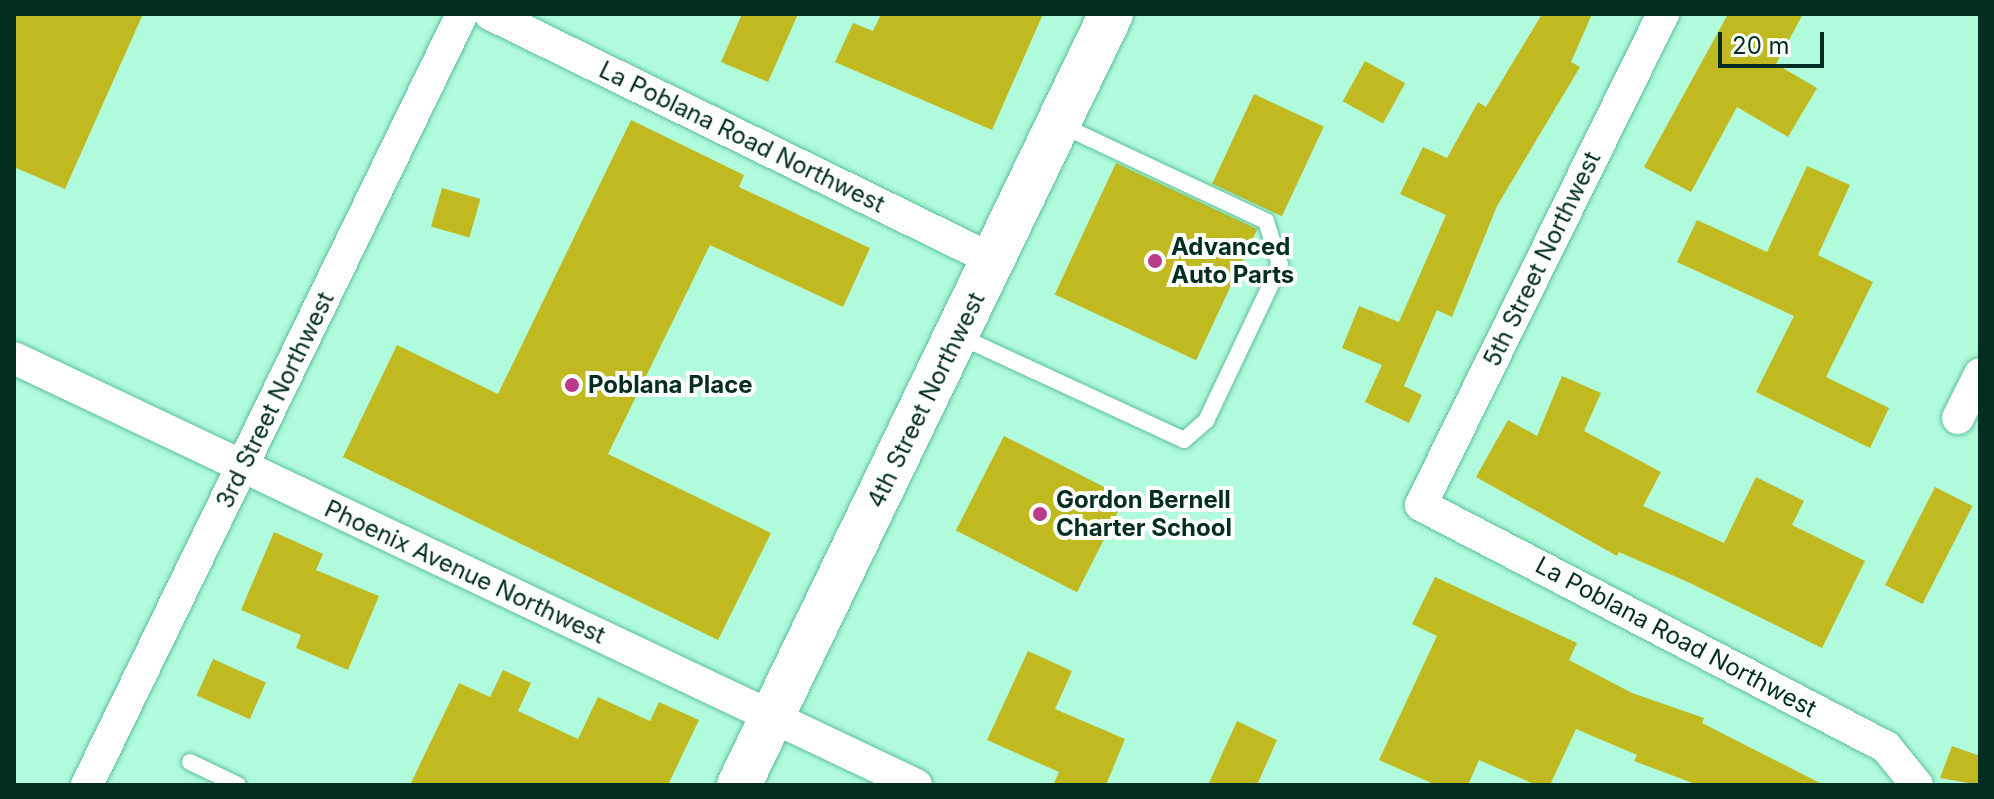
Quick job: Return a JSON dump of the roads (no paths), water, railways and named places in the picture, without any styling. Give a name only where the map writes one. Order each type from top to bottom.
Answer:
[{"type":"main road","name":"4th Street Northwest","points":[[739,785],[1111,14]]},
{"type":"street","name":"3rd Street Northwest","points":[[87,785],[462,14]]},
{"type":"street","name":"La Poblana Road Northwest","points":[[490,14],[993,260]]},
{"type":"street","name":"5th Street Northwest","points":[[1421,505],[1663,14]]},
{"type":"street","name":"Phoenix Avenue Northwest","points":[[14,358],[241,469],[774,715],[916,785]]},
{"type":"street","points":[[1958,418],[1980,374]]},
{"type":"street","name":"La Poblana Road Northwest","points":[[1421,505],[1886,747],[1917,785]]},
{"type":"lane","points":[[957,335],[1184,440],[1206,421],[1280,265],[1266,221],[1059,124]]},
{"type":"lane","points":[[190,762],[238,785]]},
{"type":"place","name":"Advanced Auto Parts","points":[[1155,261]]},
{"type":"place","name":"Poblana Place","points":[[572,385]]},
{"type":"place","name":"Gordon Bernell Charter School","points":[[1040,514]]}]
